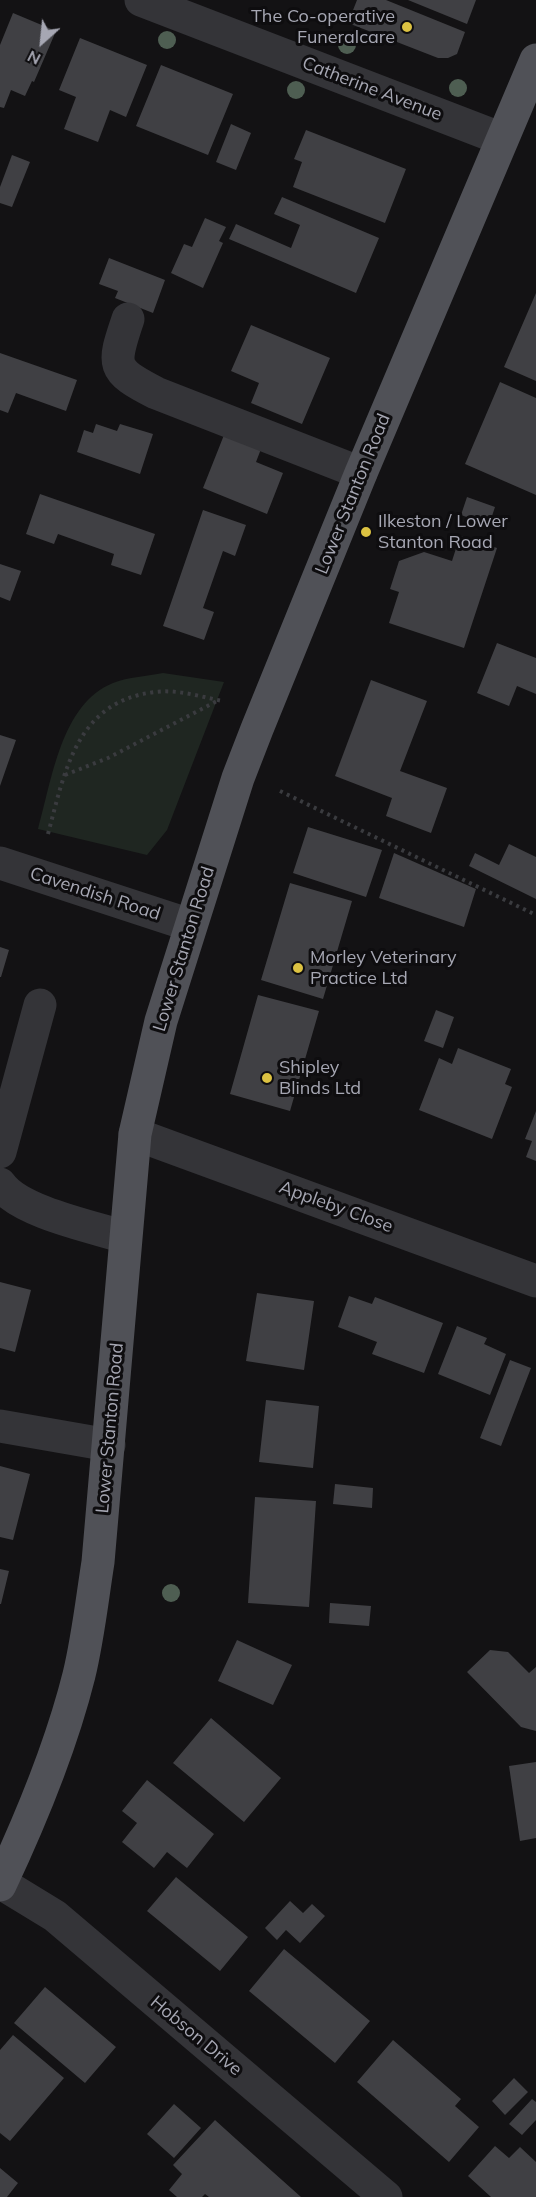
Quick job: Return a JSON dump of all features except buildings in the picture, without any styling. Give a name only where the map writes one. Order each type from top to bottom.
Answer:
[{"type":"main road","name":"Lower Stanton Road","points":[[1,1884],[54,1755],[79,1674],[98,1562],[135,1134],[161,1021],[238,778],[361,473],[536,60]]},
{"type":"street","name":"Catherine Avenue","points":[[141,0],[502,139]]},
{"type":"street","points":[[128,319],[118,346],[116,363],[127,378],[152,402],[361,473]]},
{"type":"street","name":"Cavendish Road","points":[[0,863],[190,925]]},
{"type":"street","points":[[0,1152],[40,1005]]},
{"type":"street","name":"Appleby Close","points":[[135,1134],[536,1281]]},
{"type":"street","points":[[0,1185],[16,1199],[47,1212],[125,1237]]},
{"type":"street","points":[[0,1426],[109,1445]]},
{"type":"street","name":"Hobson Drive","points":[[1,1884],[55,1916],[386,2197]]},
{"type":"path","points":[[46,840],[64,775],[83,732],[95,718],[116,702],[155,692],[185,693],[227,702]]},
{"type":"path","points":[[64,775],[108,758],[218,700]]},
{"type":"path","points":[[280,791],[536,915]]},
{"type":"shaded area","points":[[163,673],[224,682],[167,830],[147,855],[38,829],[61,746],[81,708],[95,693],[113,683]]},
{"type":"place","name":"The Co-operative Funeralcare","points":[[407,27]]},
{"type":"place","name":"Ilkeston / Lower Stanton Road","points":[[366,532]]},
{"type":"place","name":"Morley Veterinary Practice Ltd","points":[[298,968]]},
{"type":"place","name":"Shipley Blinds Ltd","points":[[267,1078]]}]
